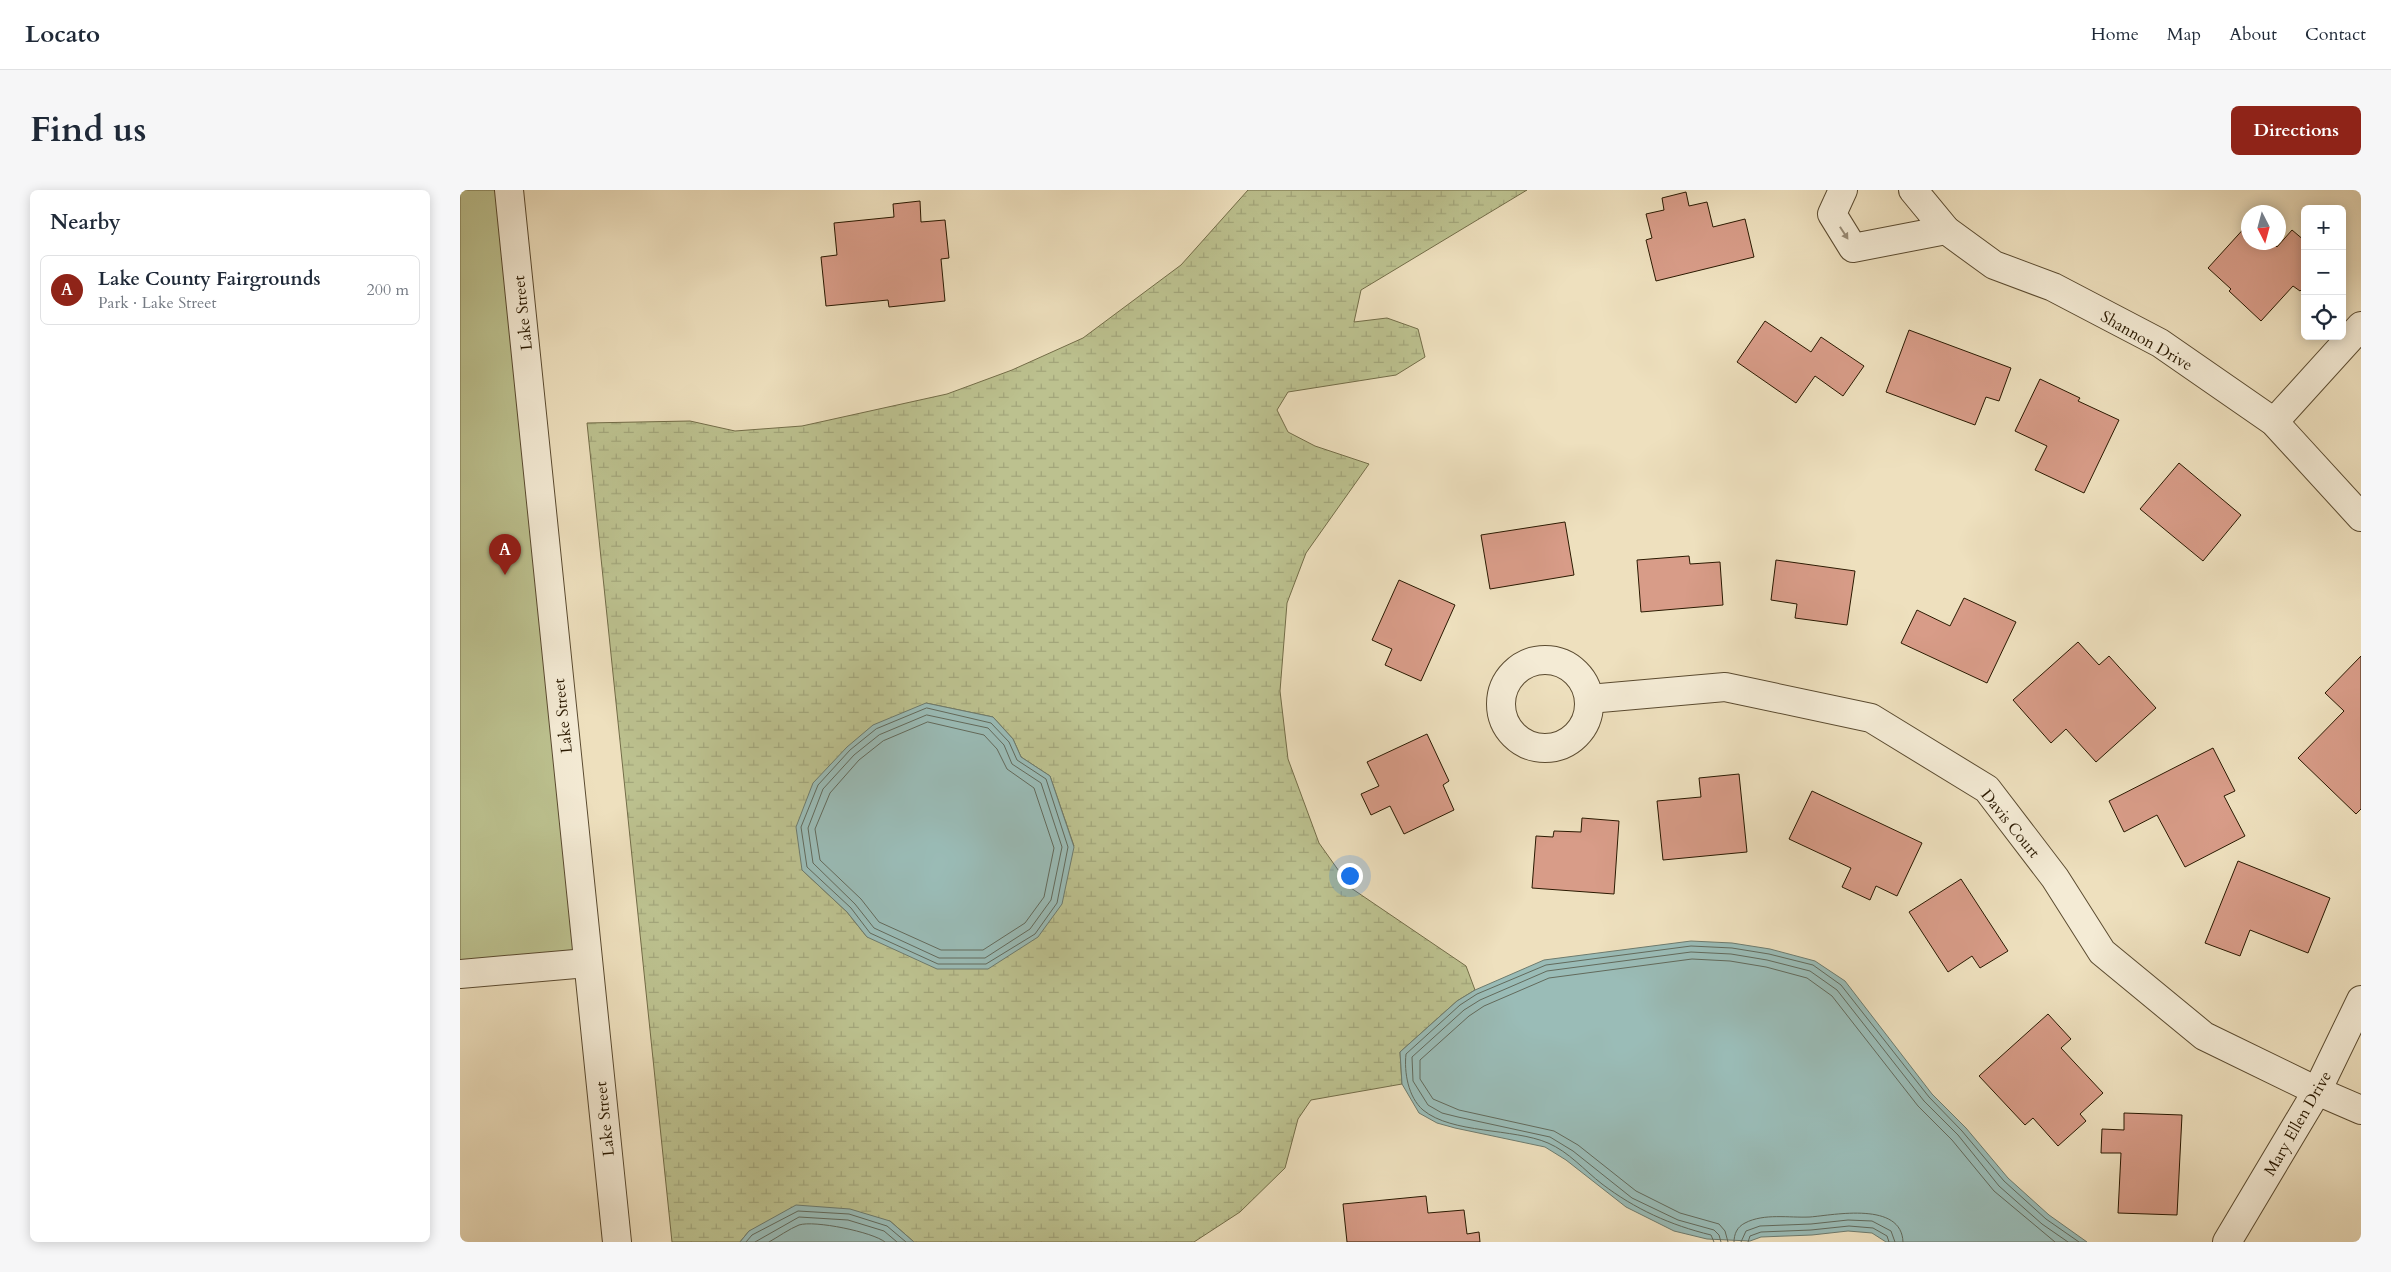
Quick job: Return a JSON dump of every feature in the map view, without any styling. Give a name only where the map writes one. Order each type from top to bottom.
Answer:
[{"type":"street","name":"Lake Street","points":[[509,190],[617,1242]]},
{"type":"street","points":[[1843,190],[1832,214],[1853,248],[1946,230]]},
{"type":"street","name":"Shannon Drive","points":[[1913,191],[1946,230],[1994,264],[2053,287],[2160,343],[2274,422],[2361,517]]},
{"type":"street","points":[[2274,422],[2361,326]]},
{"type":"street","name":"Davis Court","points":[[1589,699],[1725,688],[1871,718],[1987,789],[2055,878],[2102,952],[2204,1036],[2317,1091],[2361,1110]]},
{"type":"street","points":[[460,974],[587,962]]},
{"type":"street","name":"Mary Ellen Drive","points":[[2227,1242],[2317,1091],[2361,1000]]},
{"type":"green space","points":[[460,190],[509,190],[591,960],[460,973]]},
{"type":"green space","points":[[1248,190],[1527,190],[1361,290],[1354,322],[1387,318],[1418,329],[1425,357],[1396,375],[1288,392],[1277,410],[1288,432],[1315,446],[1369,464],[1306,553],[1287,603],[1280,691],[1288,759],[1319,843],[1351,888],[1466,966],[1475,990],[1457,1001],[1400,1052],[1402,1084],[1311,1100],[1298,1119],[1285,1168],[1240,1212],[1194,1242],[914,1242],[890,1221],[749,1231],[740,1242],[672,1242],[587,423],[690,421],[735,431],[802,426],[947,394],[1012,370],[1083,338],[1181,265]],"holes":[[[926,703],[993,717],[1013,739],[1021,757],[1050,776],[1074,846],[867,937],[847,912],[802,870]]]},
{"type":"water","points":[[926,703],[993,717],[1013,739],[1021,757],[1050,776],[1074,847],[1062,904],[1038,937],[988,969],[937,969],[867,937],[847,912],[802,870],[796,827],[813,783],[847,747],[873,725]]},
{"type":"water","points":[[1691,941],[1732,943],[1770,949],[1815,961],[1845,981],[1932,1094],[1966,1128],[2008,1178],[2049,1215],[2087,1242],[1886,1242],[1872,1233],[1848,1231],[1812,1235],[1761,1237],[1750,1241],[1707,1239],[1674,1231],[1626,1207],[1566,1160],[1545,1147],[1437,1123],[1419,1113],[1402,1084],[1400,1052],[1457,1001],[1475,990],[1544,960]]},
{"type":"water","points":[[796,1205],[850,1209],[890,1221],[914,1242],[740,1242],[749,1231]]},
{"type":"building","points":[[1686,192],[1689,206],[1707,202],[1713,227],[1745,219],[1754,257],[1656,281],[1646,240],[1652,238],[1646,214],[1664,210],[1662,198]]},
{"type":"building","points":[[920,201],[921,222],[945,220],[949,258],[941,259],[945,301],[889,307],[888,300],[826,306],[821,257],[837,255],[834,223],[894,217],[893,204]]},
{"type":"building","points":[[2292,230],[2301,238],[2301,290],[2293,286],[2261,321],[2208,268],[2241,232],[2241,250],[2286,250],[2286,237]]},
{"type":"building","points":[[1765,321],[1811,352],[1821,337],[1864,366],[1843,396],[1815,376],[1796,403],[1737,362]]},
{"type":"building","points":[[1909,330],[2011,368],[1999,401],[1986,397],[1975,425],[1886,392]]},
{"type":"building","points":[[2040,379],[2080,398],[2078,401],[2119,420],[2084,493],[2035,470],[2047,446],[2015,431]]},
{"type":"building","points":[[2179,463],[2241,515],[2203,561],[2140,509]]},
{"type":"building","points":[[1565,522],[1574,575],[1490,589],[1481,535]]},
{"type":"building","points":[[1689,556],[1690,564],[1720,562],[1723,605],[1641,612],[1637,560]]},
{"type":"building","points":[[1776,560],[1855,571],[1847,625],[1795,618],[1797,604],[1771,600]]},
{"type":"building","points":[[1399,580],[1455,605],[1421,681],[1385,665],[1392,649],[1372,640]]},
{"type":"building","points":[[1964,598],[2016,622],[1987,683],[1901,643],[1917,610],[1950,626]]},
{"type":"building","points":[[2078,642],[2099,665],[2109,656],[2156,708],[2096,762],[2066,729],[2051,743],[2013,700]]},
{"type":"building","points":[[2361,656],[2361,809],[2356,814],[2298,758],[2344,711],[2325,693]]},
{"type":"building","points":[[1427,734],[1449,781],[1443,785],[1454,810],[1404,834],[1390,806],[1371,815],[1361,794],[1379,786],[1367,762]]},
{"type":"building","points":[[2213,748],[2235,791],[2224,796],[2245,836],[2185,867],[2157,815],[2124,832],[2109,801]]},
{"type":"building","points":[[1739,774],[1747,852],[1663,860],[1657,801],[1701,797],[1699,778]]},
{"type":"building","points":[[1812,791],[1922,843],[1897,896],[1876,886],[1870,900],[1842,887],[1851,868],[1789,839]]},
{"type":"building","points":[[1582,818],[1619,821],[1614,894],[1532,888],[1536,836],[1553,837],[1554,831],[1581,832]]},
{"type":"building","points":[[2238,861],[2330,898],[2308,953],[2250,930],[2240,956],[2205,943]]},
{"type":"building","points":[[1961,879],[2008,951],[1980,968],[1972,956],[1948,972],[1909,912]]},
{"type":"building","points":[[2048,1014],[2071,1039],[2061,1048],[2103,1093],[2080,1114],[2086,1121],[2058,1146],[2033,1118],[2025,1125],[1979,1076]]},
{"type":"building","points":[[2124,1113],[2182,1115],[2177,1215],[2118,1213],[2121,1153],[2101,1153],[2102,1129],[2124,1130]]},
{"type":"building","points":[[1426,1196],[1428,1213],[1464,1210],[1467,1234],[1479,1232],[1480,1242],[1347,1242],[1343,1204]]},
{"type":"place","name":"Lake County Fairgrounds","points":[[505,575]]}]
